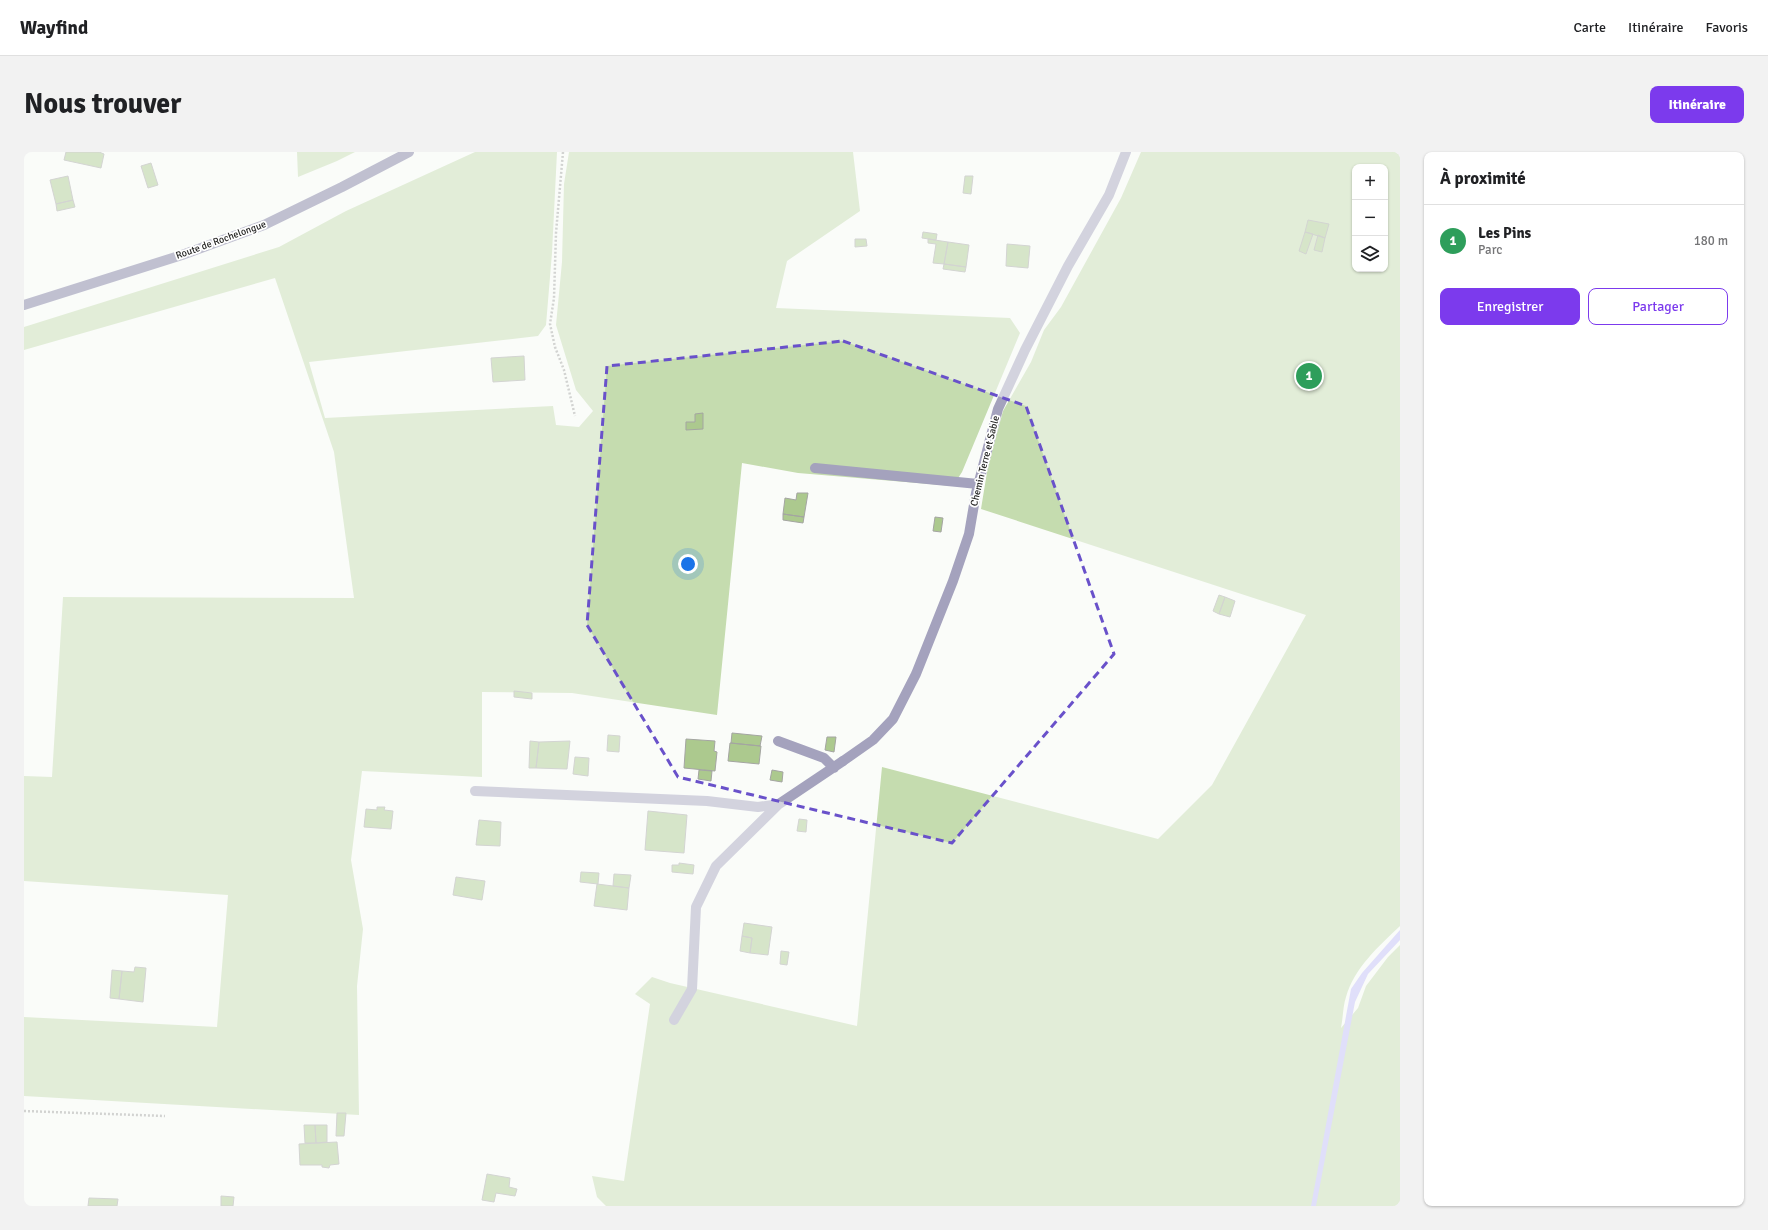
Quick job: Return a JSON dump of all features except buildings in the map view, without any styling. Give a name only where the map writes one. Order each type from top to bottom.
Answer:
[{"type":"main road","name":"Route de Rochelongue","points":[[24,305],[182,256],[264,225],[409,152]]},
{"type":"street","name":"Chemin Terre et Sable","points":[[779,804],[843,762],[873,740],[893,719],[916,674],[953,581],[969,534],[978,484],[998,409],[1068,266],[1109,194],[1126,152]]},
{"type":"street","points":[[815,468],[978,484]]},
{"type":"street","points":[[778,741],[824,758],[834,768]]},
{"type":"street","points":[[475,790],[707,801],[758,808],[779,804]]},
{"type":"street","points":[[674,1020],[692,989],[696,907],[716,866],[779,804]]},
{"type":"path","points":[[563,152],[557,226],[554,298],[550,324],[555,347],[564,370],[576,416]]},
{"type":"path","points":[[24,1111],[164,1116]]},
{"type":"highlighted area","points":[[843,341],[1026,406],[1114,654],[952,843],[678,777],[587,625],[607,366]]},
{"type":"green space","points":[[297,152],[355,152],[298,177]]},
{"type":"green space","points":[[475,152],[557,152],[552,253],[546,325],[538,336],[309,362],[325,418],[553,406],[556,425],[579,427],[593,411],[576,390],[556,325],[562,262],[564,184],[569,152],[853,152],[860,211],[787,261],[776,308],[1010,318],[1020,333],[962,472],[953,486],[798,473],[742,463],[717,715],[572,693],[482,692],[482,777],[362,771],[351,860],[363,929],[357,986],[359,1115],[24,1096],[24,1017],[217,1027],[228,895],[24,881],[24,776],[52,777],[63,597],[354,598],[334,452],[275,278],[24,350],[24,327],[279,247],[346,211]]},
{"type":"green space","points":[[1141,152],[1400,152],[1400,926],[1368,958],[1355,976],[1345,1001],[1341,1028],[1358,1008],[1366,986],[1388,957],[1400,945],[1400,1206],[606,1206],[597,1197],[592,1176],[624,1181],[650,1004],[635,994],[652,977],[670,983],[857,1026],[882,767],[1158,839],[1212,785],[1306,615],[981,509],[988,466],[1003,411],[1031,362],[1044,330],[1061,307],[1121,198]]},
{"type":"shaded area","points":[[1400,930],[1400,940],[1368,974],[1355,1002],[1316,1206],[1311,1206],[1351,989],[1362,973]]},
{"type":"place","name":"Les Pins","points":[[1309,376]]}]
